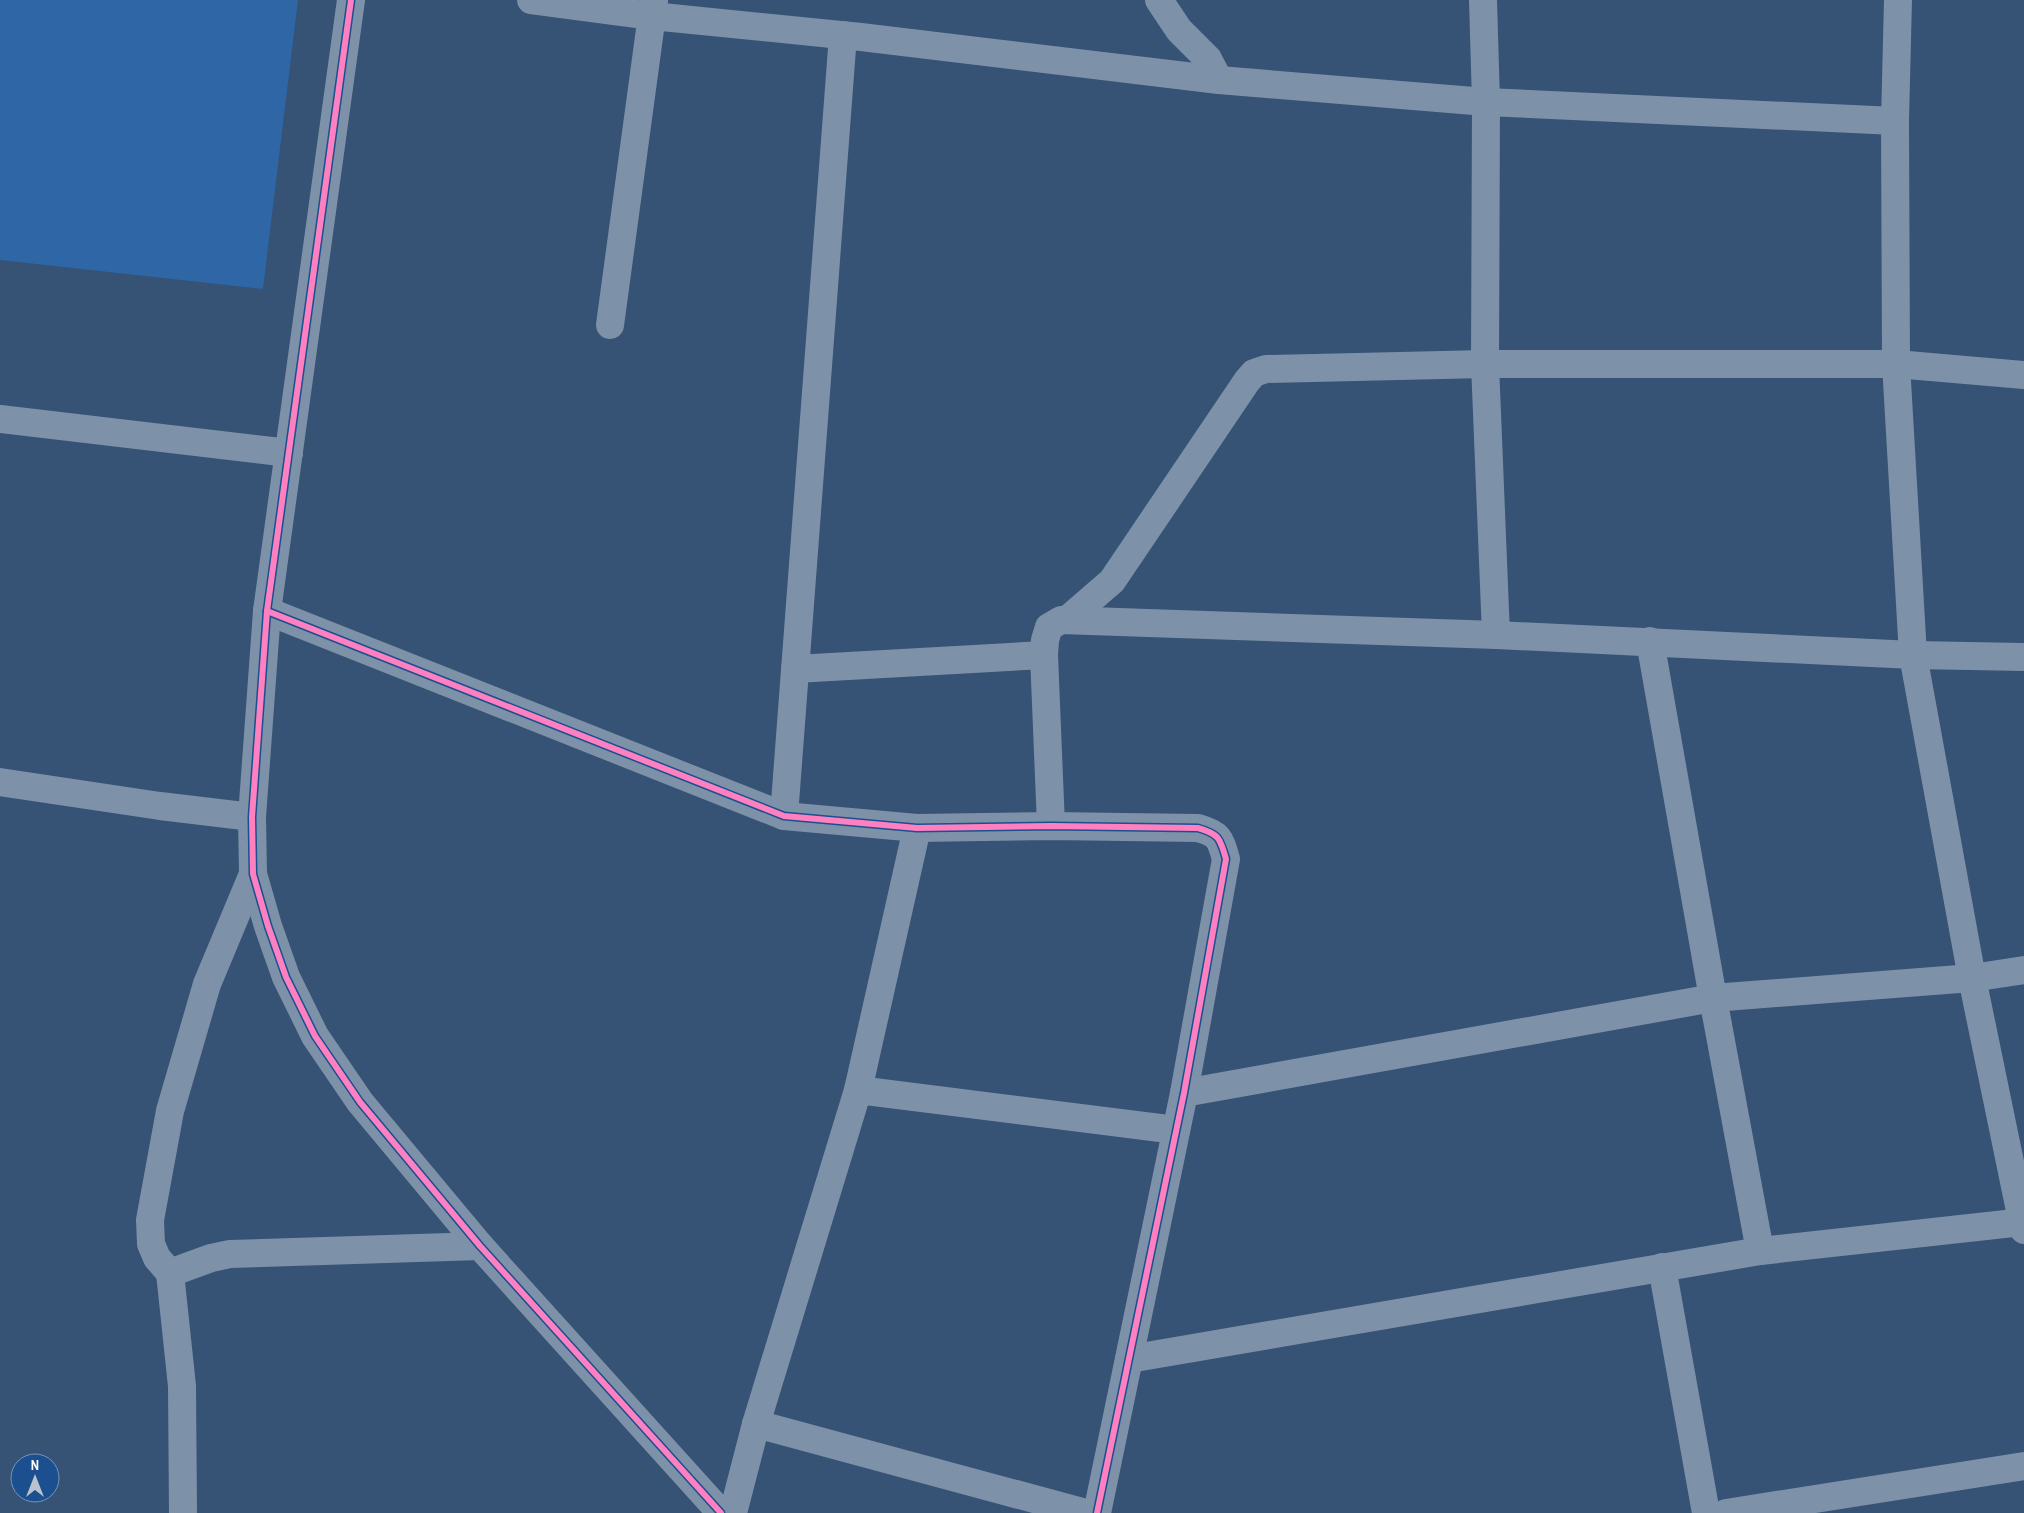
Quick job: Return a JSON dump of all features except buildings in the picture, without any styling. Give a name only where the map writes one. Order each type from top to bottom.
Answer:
[{"type":"street","points":[[351,0],[267,611],[252,817],[253,874],[268,926],[286,977],[315,1036],[360,1102],[480,1246],[721,1513]]},
{"type":"street","points":[[531,0],[653,8],[843,36],[1219,80],[1486,102],[1895,121]]},
{"type":"street","points":[[1159,0],[1179,30],[1208,59],[1219,80]]},
{"type":"street","points":[[1483,0],[1486,102],[1485,364],[1496,635]]},
{"type":"street","points":[[1129,1359],[1760,1251],[2024,1225],[1972,978],[1913,655],[1896,364],[1895,121],[1898,0]]},
{"type":"street","points":[[610,325],[653,8]]},
{"type":"street","points":[[784,816],[843,36]]},
{"type":"street","points":[[1068,619],[1112,581],[1254,373],[1266,369],[1485,364],[1896,364],[2024,375]]},
{"type":"street","points":[[0,419],[289,453]]},
{"type":"street","points":[[267,611],[784,816],[917,828],[1051,826],[1198,828],[1213,833],[1220,840],[1226,859],[1184,1093],[1097,1513]]},
{"type":"street","points":[[1051,826],[1044,655],[1045,640],[1049,627],[1061,620],[1650,641],[1913,655],[2024,657]]},
{"type":"street","points":[[1650,641],[1760,1251]]},
{"type":"street","points":[[795,669],[1044,655]]},
{"type":"street","points":[[0,782],[160,806],[252,817]]},
{"type":"street","points":[[733,1513],[756,1424],[858,1090],[917,828]]},
{"type":"street","points":[[183,1513],[182,1386],[170,1273],[157,1258],[151,1244],[150,1220],[170,1111],[207,984],[253,874]]},
{"type":"street","points":[[1184,1093],[1713,998],[1972,978],[2024,970]]},
{"type":"street","points":[[858,1090],[1176,1130]]},
{"type":"street","points":[[170,1273],[211,1258],[230,1254],[480,1246]]},
{"type":"street","points":[[1662,1267],[1706,1513]]},
{"type":"street","points":[[756,1424],[1086,1513]]},
{"type":"street","points":[[1726,1513],[2024,1466]]},
{"type":"shaded area","points":[[0,0],[298,0],[263,289],[0,260]]},
{"type":"cycle path","points":[[351,0],[267,611],[252,817],[253,874],[268,926],[286,977],[315,1036],[360,1102],[480,1246],[721,1513]]},
{"type":"cycle path","points":[[267,611],[784,816],[917,828],[1051,826],[1198,828],[1210,832],[1218,838],[1226,859],[1184,1093],[1097,1513]]}]
